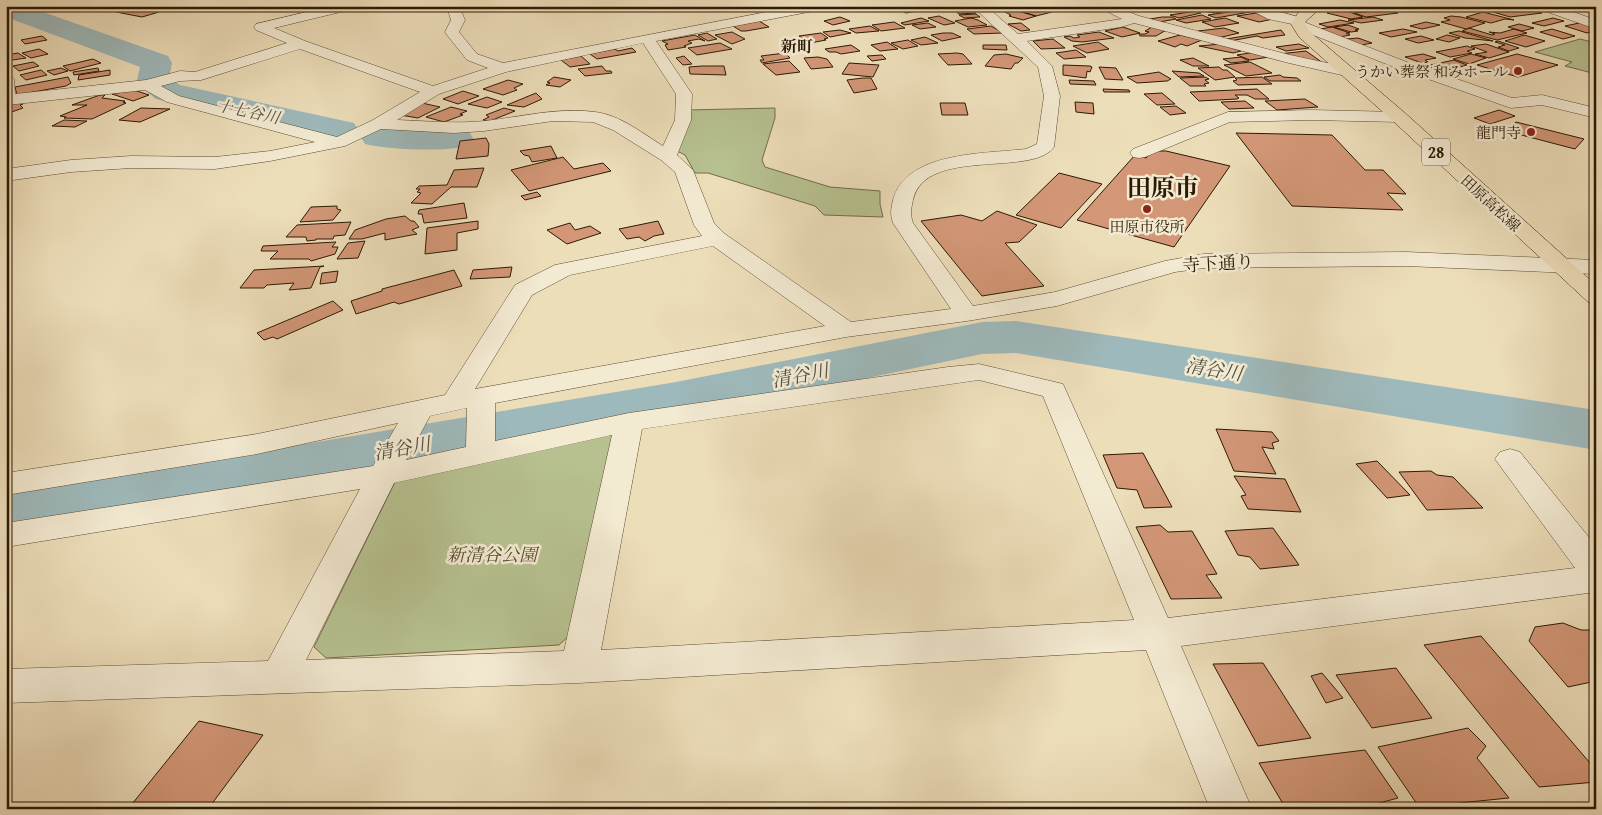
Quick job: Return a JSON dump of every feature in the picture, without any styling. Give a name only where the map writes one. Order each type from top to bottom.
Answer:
[{"type":"main road","points":[[1298,22],[1303,15],[1317,6]]},
{"type":"main road","name":"田原高松線","points":[[1298,22],[1304,34],[1399,117],[1596,297]]},
{"type":"street","points":[[349,6],[261,27],[300,44],[432,91]]},
{"type":"street","points":[[450,6],[454,8],[458,20],[452,32],[472,57],[502,68]]},
{"type":"street","points":[[6,175],[71,166],[131,162],[215,163],[270,156],[339,142],[379,124],[432,91],[502,68],[647,38],[819,6]]},
{"type":"street","points":[[967,314],[903,223],[900,214],[906,189],[912,182],[931,169],[951,163],[1030,154],[1046,147],[1052,96],[1045,66],[1016,38],[978,6]]},
{"type":"street","points":[[1102,6],[1134,19],[1289,59],[1346,71]]},
{"type":"street","points":[[1249,6],[1273,16],[1298,22],[1399,64],[1511,103],[1542,100],[1596,113]]},
{"type":"street","points":[[1543,6],[1596,25]]},
{"type":"street","points":[[1016,38],[1120,23],[1134,19]]},
{"type":"street","points":[[647,38],[684,94],[683,120],[667,156]]},
{"type":"street","points":[[6,79],[7,100],[147,85],[180,76],[196,77],[300,44]]},
{"type":"street","points":[[147,85],[173,99],[339,142]]},
{"type":"street","points":[[1140,153],[1228,117],[1311,115],[1399,117]]},
{"type":"street","points":[[379,124],[454,128],[484,126],[553,116],[595,117],[619,126],[667,156],[684,170],[704,226],[717,239],[846,330]]},
{"type":"street","points":[[454,402],[523,290],[563,270],[717,239]]},
{"type":"street","name":"寺下通り","points":[[6,484],[257,444],[416,414],[454,402],[481,402],[846,330],[967,314],[1057,299],[1173,266],[1204,261],[1406,259],[1596,267]]},
{"type":"street","points":[[6,535],[386,470],[480,449],[629,422],[979,372],[1054,390],[1231,809]]},
{"type":"street","points":[[480,449],[481,402]]},
{"type":"street","points":[[279,676],[416,414]]},
{"type":"street","points":[[579,667],[629,422]]},
{"type":"street","points":[[1510,459],[1596,571]]},
{"type":"street","points":[[6,686],[579,667],[1158,634],[1596,579]]},
{"type":"green space","points":[[1580,39],[1596,43],[1596,74],[1565,66],[1572,62],[1535,52]]},
{"type":"green space","points":[[775,108],[775,118],[762,160],[765,167],[830,187],[880,191],[883,217],[824,215],[815,206],[708,173],[695,173],[685,155],[675,150],[687,110]]},
{"type":"green space","name":"新清谷公園","points":[[604,434],[617,437],[573,632],[559,645],[326,658],[314,647],[395,482]]},
{"type":"building","points":[[921,6],[925,8],[921,9],[923,10],[906,13],[893,7]]},
{"type":"building","points":[[924,6],[948,6],[950,7],[932,10]]},
{"type":"building","points":[[1015,6],[1037,7],[1052,12],[1036,16],[1020,11],[1023,10]]},
{"type":"building","points":[[1227,6],[1236,10],[1214,13],[1200,10]]},
{"type":"building","points":[[1290,6],[1299,10],[1276,13],[1266,9]]},
{"type":"building","points":[[1334,6],[1353,11],[1350,12],[1363,17],[1351,19],[1327,13],[1330,11],[1327,10]]},
{"type":"building","points":[[1356,6],[1382,6],[1387,8],[1370,11]]},
{"type":"building","points":[[133,7],[159,12],[142,17],[116,12]]},
{"type":"building","points":[[1143,7],[1170,7],[1151,10]]},
{"type":"building","points":[[1524,8],[1542,13],[1510,17],[1493,12]]},
{"type":"building","points":[[971,9],[976,13],[959,14],[954,10]]},
{"type":"building","points":[[1010,9],[1036,16],[1023,20],[1009,16],[1011,15],[1003,11]]},
{"type":"building","points":[[1242,10],[1250,12],[1216,18],[1208,15]]},
{"type":"building","points":[[1388,10],[1398,13],[1366,17],[1354,13]]},
{"type":"building","points":[[1196,11],[1201,13],[1179,18],[1170,15]]},
{"type":"building","points":[[1483,12],[1514,20],[1505,19],[1491,23],[1466,17]]},
{"type":"building","points":[[1256,13],[1273,19],[1259,22],[1237,16]]},
{"type":"building","points":[[976,14],[980,17],[964,18],[959,15]]},
{"type":"building","points":[[1202,15],[1211,19],[1186,23],[1176,20]]},
{"type":"building","points":[[939,16],[955,23],[944,25],[928,18]]},
{"type":"building","points":[[1451,16],[1485,23],[1466,29],[1441,22],[1450,20],[1444,18]]},
{"type":"building","points":[[840,17],[850,21],[833,25],[824,21]]},
{"type":"building","points":[[1162,17],[1176,19],[1159,22],[1150,19]]},
{"type":"building","points":[[1373,17],[1383,20],[1361,23],[1348,20]]},
{"type":"building","points":[[921,18],[929,21],[905,25],[901,23]]},
{"type":"building","points":[[971,18],[987,25],[968,27],[955,21]]},
{"type":"building","points":[[1225,18],[1239,23],[1215,27],[1202,22]]},
{"type":"building","points":[[1553,18],[1564,21],[1544,26],[1532,23]]},
{"type":"building","points":[[1340,20],[1354,23],[1328,27],[1319,24]]},
{"type":"building","points":[[759,21],[769,27],[741,31],[733,26]]},
{"type":"building","points":[[894,22],[905,28],[881,31],[872,25]]},
{"type":"building","points":[[1426,22],[1440,25],[1422,29],[1410,26]]},
{"type":"building","points":[[1584,22],[1596,26],[1596,31],[1587,33],[1565,26]]},
{"type":"building","points":[[928,23],[936,27],[920,29],[912,25]]},
{"type":"building","points":[[1021,23],[1030,30],[1021,31],[1008,24]]},
{"type":"building","points":[[1519,24],[1534,28],[1522,31],[1508,27]]},
{"type":"building","points":[[1348,25],[1359,29],[1355,30],[1358,31],[1351,32],[1334,27]]},
{"type":"building","points":[[870,26],[879,31],[856,33],[849,29]]},
{"type":"building","points":[[991,26],[1003,33],[974,34],[967,29]]},
{"type":"building","points":[[1154,26],[1168,29],[1156,36],[1140,36],[1139,34],[1149,32],[1145,31]]},
{"type":"building","points":[[1123,27],[1140,33],[1122,37],[1105,31]]},
{"type":"building","points":[[1332,27],[1350,33],[1346,33],[1350,35],[1339,37],[1320,29]]},
{"type":"building","points":[[1224,28],[1239,33],[1218,38],[1198,31]]},
{"type":"building","points":[[1469,28],[1492,35],[1495,34],[1489,32],[1500,33],[1514,29],[1527,33],[1497,40],[1462,31]]},
{"type":"building","points":[[1403,29],[1417,32],[1391,37],[1379,33]]},
{"type":"building","points":[[1552,29],[1575,36],[1563,39],[1540,32]]},
{"type":"building","points":[[840,30],[851,33],[830,37],[823,32]]},
{"type":"building","points":[[1281,30],[1285,35],[1263,38],[1257,36],[1230,41],[1226,39]]},
{"type":"building","points":[[1459,31],[1493,41],[1465,38],[1449,33]]},
{"type":"building","points":[[732,32],[745,39],[732,44],[715,35]]},
{"type":"building","points":[[1099,32],[1114,38],[1082,42],[1072,41],[1064,37],[1070,36],[1074,38],[1080,37],[1077,35]]},
{"type":"building","points":[[707,33],[717,39],[708,41],[698,35]]},
{"type":"building","points":[[821,33],[828,38],[824,39],[826,40],[810,43],[799,36]]},
{"type":"building","points":[[952,33],[961,37],[942,41],[931,35]]},
{"type":"building","points":[[695,35],[705,41],[699,39],[688,41],[692,43],[684,46],[686,47],[668,50],[665,45],[668,44],[662,41]]},
{"type":"building","points":[[1180,35],[1202,40],[1187,46],[1181,44],[1175,47],[1158,41]]},
{"type":"building","points":[[1447,35],[1460,38],[1449,42],[1436,39]]},
{"type":"building","points":[[1524,35],[1545,41],[1526,47],[1505,41]]},
{"type":"building","points":[[42,36],[47,40],[25,44],[21,40]]},
{"type":"building","points":[[1421,36],[1434,40],[1418,43],[1405,39]]},
{"type":"building","points":[[925,37],[938,43],[921,45],[911,40]]},
{"type":"building","points":[[1358,38],[1372,43],[1361,45],[1347,39]]},
{"type":"building","points":[[1053,39],[1065,48],[1041,49],[1033,41]]},
{"type":"building","points":[[908,40],[918,46],[903,49],[891,43]]},
{"type":"building","points":[[1498,41],[1519,48],[1509,51],[1498,47],[1505,45],[1495,42]]},
{"type":"building","points":[[887,42],[898,49],[880,51],[871,45]]},
{"type":"building","points":[[1098,42],[1109,49],[1087,53],[1073,46]]},
{"type":"building","points":[[720,43],[732,49],[697,55],[688,48]]},
{"type":"building","points":[[1221,44],[1241,51],[1233,53],[1199,46]]},
{"type":"building","points":[[1299,44],[1309,48],[1286,51],[1276,47]]},
{"type":"building","points":[[1486,44],[1509,52],[1489,58],[1475,54],[1487,52],[1471,46]]},
{"type":"building","points":[[851,45],[860,51],[841,54],[829,52],[825,49]]},
{"type":"building","points":[[983,45],[1006,45],[1007,50],[983,49]]},
{"type":"building","points":[[1467,46],[1475,49],[1467,51],[1472,53],[1450,57],[1436,52]]},
{"type":"building","points":[[632,48],[636,52],[597,59],[590,54],[615,49],[618,51]]},
{"type":"building","points":[[39,49],[48,54],[31,58],[22,53]]},
{"type":"building","points":[[1076,50],[1086,57],[1064,59],[1056,53]]},
{"type":"building","points":[[1306,51],[1323,63],[1279,54]]},
{"type":"building","points":[[1255,52],[1269,57],[1250,60],[1237,55]]},
{"type":"building","points":[[18,53],[26,58],[6,61],[6,55]]},
{"type":"building","points":[[785,53],[790,58],[762,63],[760,60],[764,60],[761,56]]},
{"type":"building","points":[[938,54],[963,54],[972,64],[948,65]]},
{"type":"building","points":[[1006,54],[1023,58],[1018,63],[1015,63],[1011,69],[985,66],[994,55]]},
{"type":"building","points":[[1423,54],[1436,58],[1425,60],[1428,62],[1422,63],[1405,57]]},
{"type":"building","points":[[1471,54],[1486,58],[1469,64],[1453,59]]},
{"type":"building","name":"うかい葬祭 和みホール","points":[[1517,54],[1558,65],[1518,77],[1477,65]]},
{"type":"building","points":[[882,55],[886,59],[872,61],[867,56]]},
{"type":"building","points":[[581,56],[590,64],[570,67],[561,60]]},
{"type":"building","points":[[684,56],[692,64],[683,65],[676,58]]},
{"type":"building","points":[[818,57],[827,59],[833,67],[811,69],[804,58]]},
{"type":"building","points":[[1241,57],[1249,61],[1231,63],[1223,59]]},
{"type":"building","points":[[1193,58],[1209,66],[1193,66],[1180,60]]},
{"type":"building","points":[[93,59],[101,63],[70,71],[63,66]]},
{"type":"building","points":[[1454,60],[1467,65],[1444,71],[1426,66]]},
{"type":"building","points":[[789,61],[800,72],[776,75],[763,64]]},
{"type":"building","points":[[33,62],[39,66],[19,71],[13,66]]},
{"type":"building","points":[[1250,62],[1272,73],[1246,76],[1224,65]]},
{"type":"building","points":[[849,63],[879,65],[873,77],[842,74]]},
{"type":"building","points":[[1063,65],[1092,67],[1090,72],[1087,71],[1086,78],[1063,75]]},
{"type":"building","points":[[602,66],[606,71],[611,71],[612,73],[585,76],[578,69]]},
{"type":"building","points":[[724,66],[726,75],[690,74],[689,67]]},
{"type":"building","points":[[1099,67],[1116,68],[1123,80],[1105,79]]},
{"type":"building","points":[[1219,67],[1227,70],[1235,77],[1215,80],[1198,68]]},
{"type":"building","points":[[61,68],[68,71],[54,75],[47,71]]},
{"type":"building","points":[[98,68],[99,71],[74,75],[73,72]]},
{"type":"building","points":[[41,70],[47,75],[26,80],[20,75]]},
{"type":"building","points":[[110,70],[110,75],[78,80],[79,75]]},
{"type":"building","points":[[1172,71],[1199,73],[1204,76],[1179,77]]},
{"type":"building","points":[[1159,72],[1171,79],[1167,81],[1137,83],[1127,77]]},
{"type":"building","points":[[1280,75],[1297,78],[1301,81],[1270,81],[1264,77]]},
{"type":"building","points":[[68,77],[71,83],[66,86],[17,95],[15,87]]},
{"type":"building","points":[[554,77],[571,80],[560,87],[546,85]]},
{"type":"building","points":[[1205,77],[1209,79],[1205,80],[1209,83],[1204,84],[1206,86],[1190,86],[1180,78]]},
{"type":"building","points":[[1262,77],[1272,84],[1238,85],[1233,81],[1237,80],[1235,78]]},
{"type":"building","points":[[871,78],[877,89],[854,93],[847,80]]},
{"type":"building","points":[[508,80],[523,84],[514,88],[517,90],[503,95],[483,89]]},
{"type":"building","points":[[1069,80],[1094,81],[1096,85],[1070,84]]},
{"type":"building","points":[[1103,89],[1129,90],[1130,92],[1104,92]]},
{"type":"building","points":[[1257,89],[1269,99],[1255,99],[1247,95],[1235,95],[1239,98],[1199,101],[1190,92]]},
{"type":"building","points":[[134,90],[149,95],[133,101],[112,94]]},
{"type":"building","points":[[463,91],[479,96],[458,104],[443,99]]},
{"type":"building","points":[[536,93],[542,99],[524,107],[507,105]]},
{"type":"building","points":[[1162,93],[1175,104],[1157,105],[1144,94]]},
{"type":"building","points":[[105,95],[102,98],[125,101],[123,102],[126,103],[92,119],[64,118],[66,117],[60,116],[87,105],[72,105]]},
{"type":"building","points":[[487,97],[502,102],[487,108],[468,104]]},
{"type":"building","points":[[1305,99],[1318,107],[1277,110],[1265,101]]},
{"type":"building","points":[[1245,101],[1254,108],[1229,109],[1221,102]]},
{"type":"building","points":[[20,102],[23,104],[20,105],[23,108],[6,114],[6,104]]},
{"type":"building","points":[[1075,102],[1093,103],[1094,114],[1076,112]]},
{"type":"building","points":[[422,103],[440,107],[418,118],[400,115]]},
{"type":"building","points":[[940,103],[965,103],[968,115],[942,115]]},
{"type":"building","points":[[1176,106],[1186,113],[1170,115],[1160,107]]},
{"type":"building","points":[[451,107],[467,111],[460,114],[463,115],[444,122],[426,117]]},
{"type":"building","points":[[141,108],[170,109],[140,122],[119,120]]},
{"type":"building","points":[[504,108],[515,111],[490,121],[483,120],[489,117],[486,115]]},
{"type":"building","points":[[1499,110],[1515,116],[1490,124],[1474,118]]},
{"type":"building","points":[[64,120],[87,121],[75,127],[52,126]]},
{"type":"building","points":[[1516,122],[1584,139],[1575,149],[1506,131]]},
{"type":"building","points":[[1236,133],[1332,135],[1365,170],[1383,170],[1406,194],[1387,193],[1403,210],[1292,206]]},
{"type":"building","points":[[486,138],[489,144],[488,156],[456,159],[460,141]]},
{"type":"building","points":[[551,146],[557,158],[532,162],[529,156],[524,155],[520,151]]},
{"type":"building","points":[[1152,151],[1166,151],[1230,166],[1174,247],[1077,220],[1135,155],[1146,158]]},
{"type":"building","points":[[563,157],[574,169],[603,163],[611,171],[529,191],[511,170]]},
{"type":"building","points":[[484,168],[477,187],[451,187],[432,204],[411,203],[421,193],[417,192],[420,189],[416,189],[419,186],[447,185],[454,170]]},
{"type":"building","points":[[1059,173],[1102,184],[1061,228],[1016,215]]},
{"type":"building","points":[[537,192],[541,196],[525,200],[521,196]]},
{"type":"building","points":[[464,203],[467,218],[424,223],[422,214],[418,214],[419,210]]},
{"type":"building","points":[[337,206],[337,209],[341,210],[333,220],[300,222],[311,207]]},
{"type":"building","points":[[997,211],[1037,225],[1019,242],[1005,243],[1044,286],[982,296],[921,221],[961,215],[982,221]]},
{"type":"building","points":[[405,216],[414,221],[419,227],[412,230],[417,234],[385,240],[385,233],[362,239],[349,239],[355,230],[386,219]]},
{"type":"building","points":[[478,221],[478,229],[457,233],[457,250],[425,254],[427,228]]},
{"type":"building","points":[[658,221],[664,234],[654,236],[645,241],[639,237],[627,239],[619,229]]},
{"type":"building","points":[[351,222],[345,235],[334,236],[333,239],[307,241],[306,237],[286,237],[297,225]]},
{"type":"building","points":[[570,223],[575,230],[590,226],[601,233],[567,244],[547,230]]},
{"type":"building","points":[[365,241],[358,258],[337,259],[348,243]]},
{"type":"building","points":[[336,242],[332,247],[338,247],[335,254],[311,261],[309,259],[270,259],[278,251],[261,251],[263,246]]},
{"type":"building","points":[[324,266],[320,267],[311,288],[289,290],[294,283],[267,285],[264,288],[240,288],[254,270]]},
{"type":"building","points":[[512,267],[510,277],[470,279],[473,270]]},
{"type":"building","points":[[454,270],[462,286],[399,304],[394,302],[356,314],[351,301],[382,291],[382,289]]},
{"type":"building","points":[[338,271],[336,282],[320,284],[322,273]]},
{"type":"building","points":[[333,301],[343,310],[277,339],[273,337],[264,340],[257,333]]},
{"type":"building","points":[[1216,429],[1272,432],[1279,441],[1272,443],[1274,449],[1262,447],[1276,474],[1234,471]]},
{"type":"building","points":[[1143,453],[1172,507],[1144,508],[1137,490],[1117,488],[1103,455]]},
{"type":"building","points":[[1377,461],[1410,495],[1387,498],[1356,464]]},
{"type":"building","points":[[1431,471],[1437,475],[1453,477],[1483,508],[1427,510],[1399,472]]},
{"type":"building","points":[[1234,476],[1285,479],[1301,512],[1248,509],[1241,496],[1246,495]]},
{"type":"building","points":[[1160,525],[1168,532],[1192,531],[1217,574],[1206,575],[1222,598],[1171,599],[1136,527]]},
{"type":"building","points":[[1273,528],[1299,565],[1260,569],[1250,557],[1238,555],[1225,531]]},
{"type":"building","points":[[1563,623],[1581,630],[1596,630],[1596,681],[1568,687],[1529,641],[1535,627]]},
{"type":"building","points":[[1481,636],[1596,770],[1596,782],[1539,787],[1424,645]]},
{"type":"building","points":[[1263,663],[1311,738],[1258,746],[1213,664]]},
{"type":"building","points":[[1396,668],[1432,718],[1372,728],[1336,675]]},
{"type":"building","points":[[1322,673],[1343,698],[1326,703],[1311,676]]},
{"type":"building","points":[[199,721],[263,735],[208,809],[128,809]]},
{"type":"building","points":[[1468,728],[1486,746],[1477,758],[1509,798],[1419,807],[1378,747]]},
{"type":"building","points":[[1365,750],[1398,798],[1368,806],[1368,809],[1286,809],[1259,763]]},
{"type":"building","points":[[1596,803],[1596,809],[1558,809]]},
{"type":"waterway","name":"十七谷川","points":[[6,8],[157,63],[153,80]]},
{"type":"waterway","name":"十七谷川","points":[[157,84],[168,92],[187,97],[341,131]]},
{"type":"waterway","name":"十七谷川","points":[[378,136],[455,138]]},
{"type":"waterway","name":"清谷川","points":[[6,518],[676,400],[982,338],[1016,337],[1596,430]]},
{"type":"place","name":"うかい葬祭 和みホール","points":[[1518,71]]},
{"type":"place","name":"龍門寺","points":[[1531,132]]},
{"type":"place","name":"田原市役所","points":[[1147,209]]},
{"type":"district","name":"新町","points":[[797,46]]},
{"type":"district","name":"田原市","points":[[1163,187]]}]
